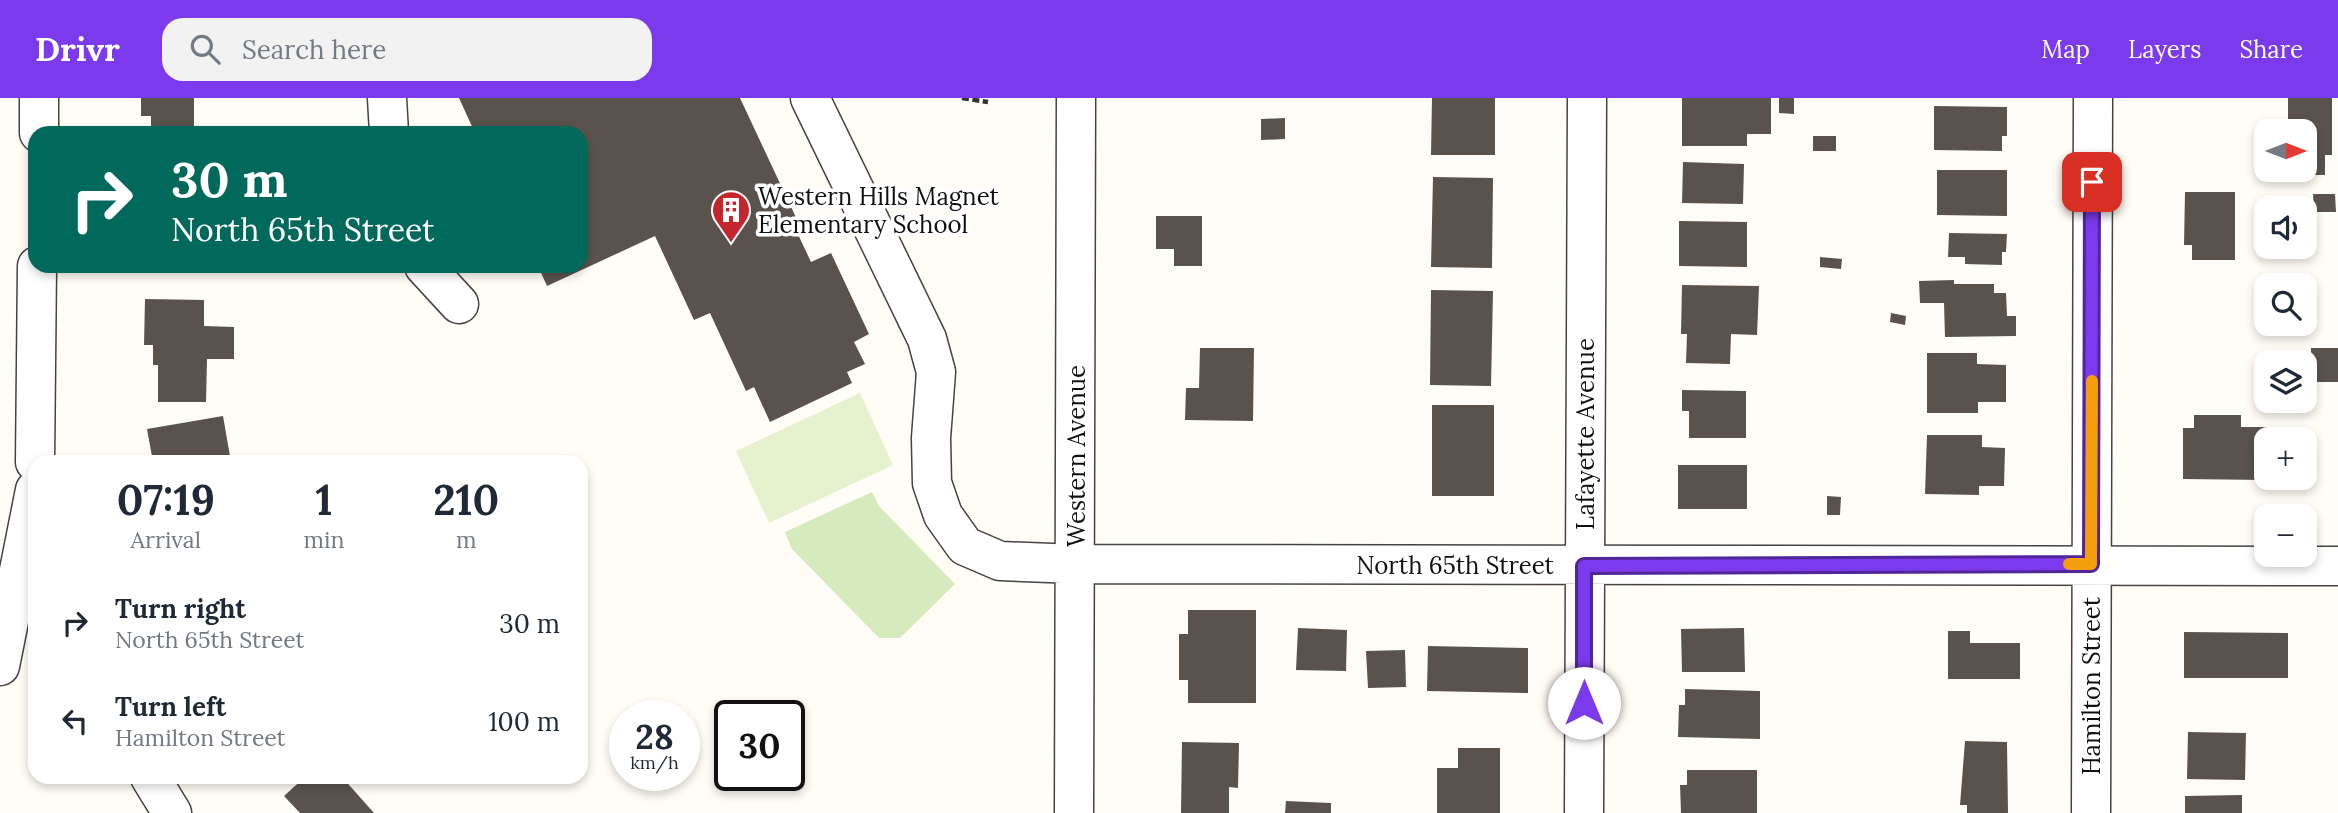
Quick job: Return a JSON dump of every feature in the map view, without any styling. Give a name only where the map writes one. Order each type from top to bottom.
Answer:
[{"type":"street","points":[[39,98],[39,126]]},
{"type":"street","points":[[387,98],[389,126]]},
{"type":"street","name":"North 65th Street","points":[[810,98],[927,340],[936,372],[931,438],[932,483],[943,515],[965,546],[1000,561],[1076,564],[1584,566],[2338,566]]},
{"type":"street","name":"Western Avenue","points":[[1074,813],[1076,98]]},
{"type":"street","name":"Lafayette Avenue","points":[[1584,813],[1587,98]]},
{"type":"street","name":"Hamilton Street","points":[[2091,813],[2093,98]]},
{"type":"street","points":[[35,455],[37,273]]},
{"type":"street","points":[[431,273],[459,303]]},
{"type":"street","points":[[0,666],[28,531]]},
{"type":"street","points":[[154,784],[172,813]]},
{"type":"path","points":[[962,98],[988,102]]},
{"type":"green space","points":[[860,393],[893,465],[769,523],[736,451]]},
{"type":"green space","points":[[872,492],[879,506],[955,584],[900,638],[879,638],[792,549],[785,532]]},
{"type":"building","points":[[141,98],[194,98],[194,126],[151,126],[151,116],[141,116]]},
{"type":"building","name":"Western Hills Magnet Elementary School","points":[[459,98],[740,98],[800,226],[795,228],[811,262],[831,253],[869,334],[854,342],[865,364],[847,372],[852,383],[770,422],[754,387],[746,391],[710,313],[694,320],[655,236],[588,267],[588,126],[472,126]]},
{"type":"building","points":[[1432,98],[1495,98],[1495,155],[1431,155]]},
{"type":"building","points":[[1682,98],[1771,98],[1771,134],[1747,134],[1747,146],[1682,146]]},
{"type":"building","points":[[1779,98],[1794,98],[1794,114],[1779,113]]},
{"type":"building","points":[[2288,98],[2332,98],[2332,155],[2325,155],[2325,175],[2317,175],[2317,119],[2288,119]]},
{"type":"building","points":[[1934,106],[2007,107],[2007,136],[2002,136],[2002,151],[1934,150]]},
{"type":"building","points":[[1285,118],[1285,139],[1261,140],[1261,119]]},
{"type":"building","points":[[1813,136],[1836,136],[1836,151],[1813,151]]},
{"type":"building","points":[[1683,162],[1744,164],[1743,204],[1682,203]]},
{"type":"building","points":[[1937,170],[2007,170],[2007,216],[1937,215]]},
{"type":"building","points":[[1433,177],[1493,178],[1492,268],[1431,267]]},
{"type":"building","points":[[2185,192],[2235,192],[2235,260],[2192,260],[2192,245],[2184,245]]},
{"type":"building","points":[[2335,194],[2336,212],[2317,212],[2317,196],[2313,196]]},
{"type":"building","points":[[1156,216],[1202,216],[1202,266],[1174,266],[1174,249],[1156,249]]},
{"type":"building","points":[[1679,221],[1747,222],[1747,267],[1679,266]]},
{"type":"building","points":[[1949,233],[2007,234],[2002,265],[1965,264],[1965,257],[1948,257]]},
{"type":"building","points":[[1820,257],[1842,259],[1841,269],[1820,267]]},
{"type":"building","name":"Western Hills Magnet Elementary School","points":[[541,273],[575,273],[547,286]]},
{"type":"building","points":[[1954,280],[1954,284],[1994,284],[1994,293],[2006,293],[2007,316],[2016,316],[2016,336],[1945,337],[1944,303],[1920,303],[1919,281]]},
{"type":"building","points":[[1682,285],[1759,286],[1757,335],[1731,334],[1730,364],[1686,363],[1687,334],[1681,334]]},
{"type":"building","points":[[1431,290],[1493,291],[1491,386],[1430,385]]},
{"type":"building","points":[[145,299],[204,300],[204,326],[234,327],[234,359],[207,359],[206,402],[158,402],[158,365],[153,365],[153,345],[144,345]]},
{"type":"building","points":[[1891,313],[1906,316],[1905,325],[1890,322]]},
{"type":"building","points":[[1200,348],[1254,348],[1253,421],[1185,420],[1186,388],[1199,388]]},
{"type":"building","points":[[2338,348],[2338,382],[2317,382],[2317,350],[2311,350]]},
{"type":"building","points":[[1927,353],[1977,353],[1977,364],[2006,365],[2006,402],[1978,402],[1978,413],[1927,413]]},
{"type":"building","points":[[1682,390],[1746,391],[1746,438],[1689,438],[1689,411],[1682,411]]},
{"type":"building","points":[[1432,405],[1494,405],[1494,496],[1432,496]]},
{"type":"building","points":[[2194,415],[2241,415],[2241,427],[2254,427],[2254,480],[2183,479],[2183,428],[2194,428]]},
{"type":"building","points":[[223,416],[230,455],[152,455],[147,429]]},
{"type":"building","points":[[1927,435],[1982,435],[1982,447],[2005,448],[2004,486],[1979,486],[1979,495],[1925,494]]},
{"type":"building","points":[[1678,465],[1747,465],[1747,509],[1678,509]]},
{"type":"building","points":[[1827,496],[1841,497],[1840,515],[1827,515]]},
{"type":"building","points":[[1188,610],[1256,610],[1256,703],[1188,703],[1188,680],[1179,680],[1179,634],[1188,634]]},
{"type":"building","points":[[1298,628],[1347,630],[1346,671],[1296,670]]},
{"type":"building","points":[[1744,628],[1745,672],[1682,672],[1681,629]]},
{"type":"building","points":[[1948,631],[1970,631],[1970,643],[2020,643],[2020,679],[1948,679]]},
{"type":"building","points":[[2184,632],[2288,633],[2288,678],[2184,678]]},
{"type":"building","points":[[1428,646],[1528,648],[1528,693],[1427,691]]},
{"type":"building","points":[[1405,650],[1406,687],[1368,688],[1366,651]]},
{"type":"building","points":[[1685,689],[1760,691],[1760,739],[1678,737],[1679,705],[1685,705]]},
{"type":"building","points":[[2188,732],[2246,733],[2245,780],[2187,779]]},
{"type":"building","points":[[1965,741],[2007,742],[2008,813],[1967,813],[1967,805],[1960,805]]},
{"type":"building","points":[[1182,742],[1239,743],[1238,788],[1229,787],[1229,813],[1181,813]]},
{"type":"building","points":[[1458,748],[1500,748],[1500,813],[1437,813],[1437,768],[1458,768]]},
{"type":"building","points":[[1687,770],[1757,770],[1757,813],[1681,813],[1680,785],[1687,785]]},
{"type":"building","points":[[297,784],[348,784],[374,813],[300,813],[284,796]]},
{"type":"building","points":[[2242,795],[2242,813],[2185,813],[2185,796]]},
{"type":"building","points":[[1286,801],[1331,803],[1331,813],[1285,813]]},
{"type":"slow traffic","points":[[2069,564],[2091,564],[2092,381]]},
{"type":"place","name":"Western Hills Magnet Elementary School","points":[[731,244]]},
{"type":"route","points":[[1584,703],[1584,566],[2091,564],[2092,182]]}]
